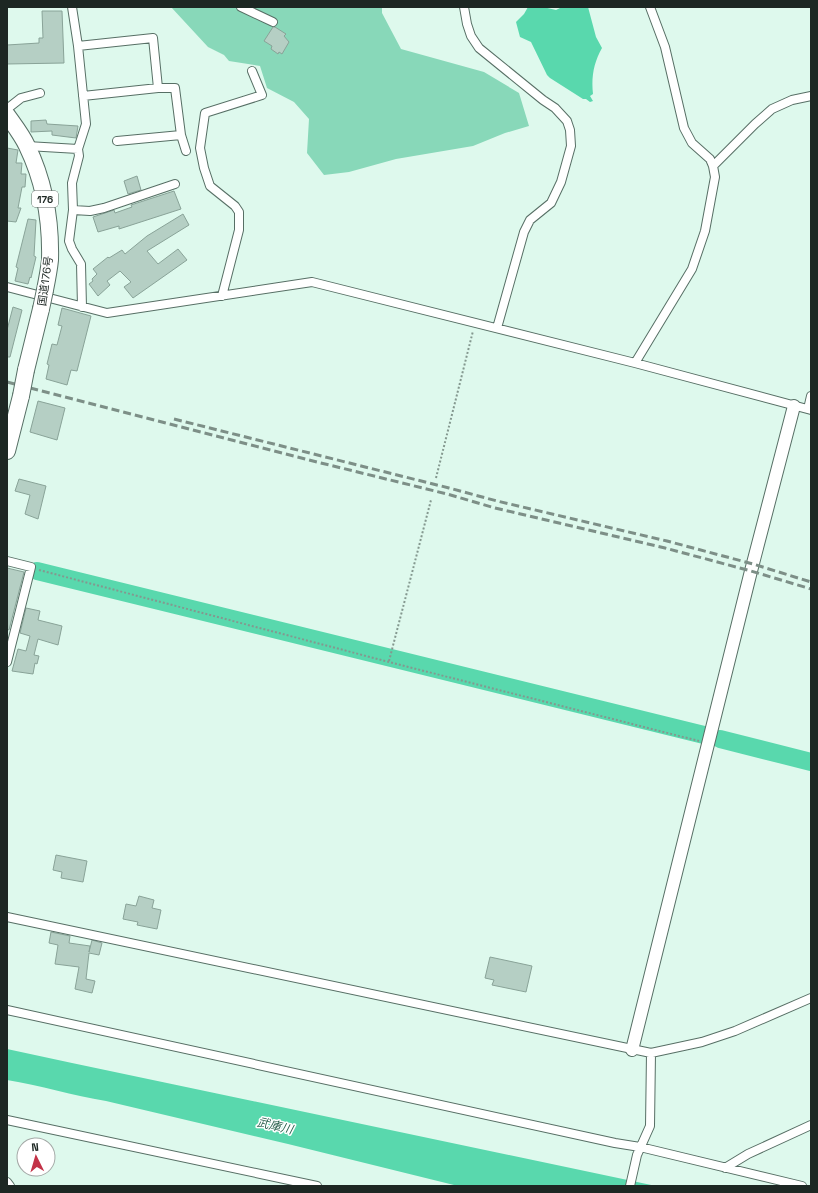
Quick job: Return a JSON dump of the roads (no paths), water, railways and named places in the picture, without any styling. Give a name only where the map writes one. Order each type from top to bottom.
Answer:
[{"type":"highway","name":"国道176号","points":[[7,452],[46,290],[50,261],[50,232],[46,204],[38,173],[27,146],[9,123]]},
{"type":"street","points":[[72,7],[78,46],[86,124],[78,149],[79,156],[72,183],[73,210],[69,241],[81,264],[82,307]]},
{"type":"street","points":[[241,7],[273,22]]},
{"type":"street","points":[[464,7],[471,36],[478,48],[555,108],[567,120],[570,130],[571,146],[561,182],[551,203],[530,220],[524,232],[498,328]]},
{"type":"street","points":[[635,363],[692,269],[705,231],[715,177],[710,159],[692,143],[684,128],[665,47],[650,7]]},
{"type":"street","points":[[78,46],[153,38],[158,88]]},
{"type":"street","points":[[222,296],[239,230],[239,212],[235,206],[210,186],[204,168],[200,148],[205,113],[262,96],[252,71]]},
{"type":"street","points":[[83,96],[158,88],[175,88],[181,135],[186,151]]},
{"type":"street","points":[[7,109],[21,98],[40,93]]},
{"type":"street","points":[[713,166],[772,109],[792,100],[811,96]]},
{"type":"street","points":[[117,141],[181,135]]},
{"type":"street","points":[[27,146],[78,149]]},
{"type":"street","points":[[73,210],[90,211],[104,208],[175,184]]},
{"type":"street","points":[[7,287],[107,313],[312,282],[635,363],[794,406],[809,409],[811,396]]},
{"type":"street","points":[[632,1050],[794,406]]},
{"type":"street","points":[[7,561],[31,567],[7,662]]},
{"type":"street","points":[[7,917],[651,1053],[702,1042],[735,1031],[811,998]]},
{"type":"street","points":[[7,1010],[615,1143],[638,1151],[725,1168],[802,1186]]},
{"type":"street","points":[[630,1186],[638,1151],[650,1126],[651,1053]]},
{"type":"street","points":[[7,1120],[318,1186]]},
{"type":"street","points":[[725,1168],[748,1154],[811,1125]]},
{"type":"street","points":[[7,1182],[10,1186]]},
{"type":"water","points":[[528,7],[543,7],[556,10],[562,7],[588,7],[596,37],[602,48],[594,70],[592,82],[593,94],[590,96],[593,101],[590,102],[583,99],[550,78],[547,75],[531,42],[520,37],[516,22],[524,14]]},
{"type":"water","name":"武庫川","points":[[7,1049],[656,1186],[458,1186],[106,1101],[7,1080]]},
{"type":"waterway","points":[[37,571],[704,735]]},
{"type":"waterway","points":[[720,739],[811,762]]},
{"type":"railway","points":[[7,382],[447,494],[495,508],[665,548],[811,589]]},
{"type":"railway","points":[[174,419],[497,501],[667,541],[753,564],[811,582]]}]
